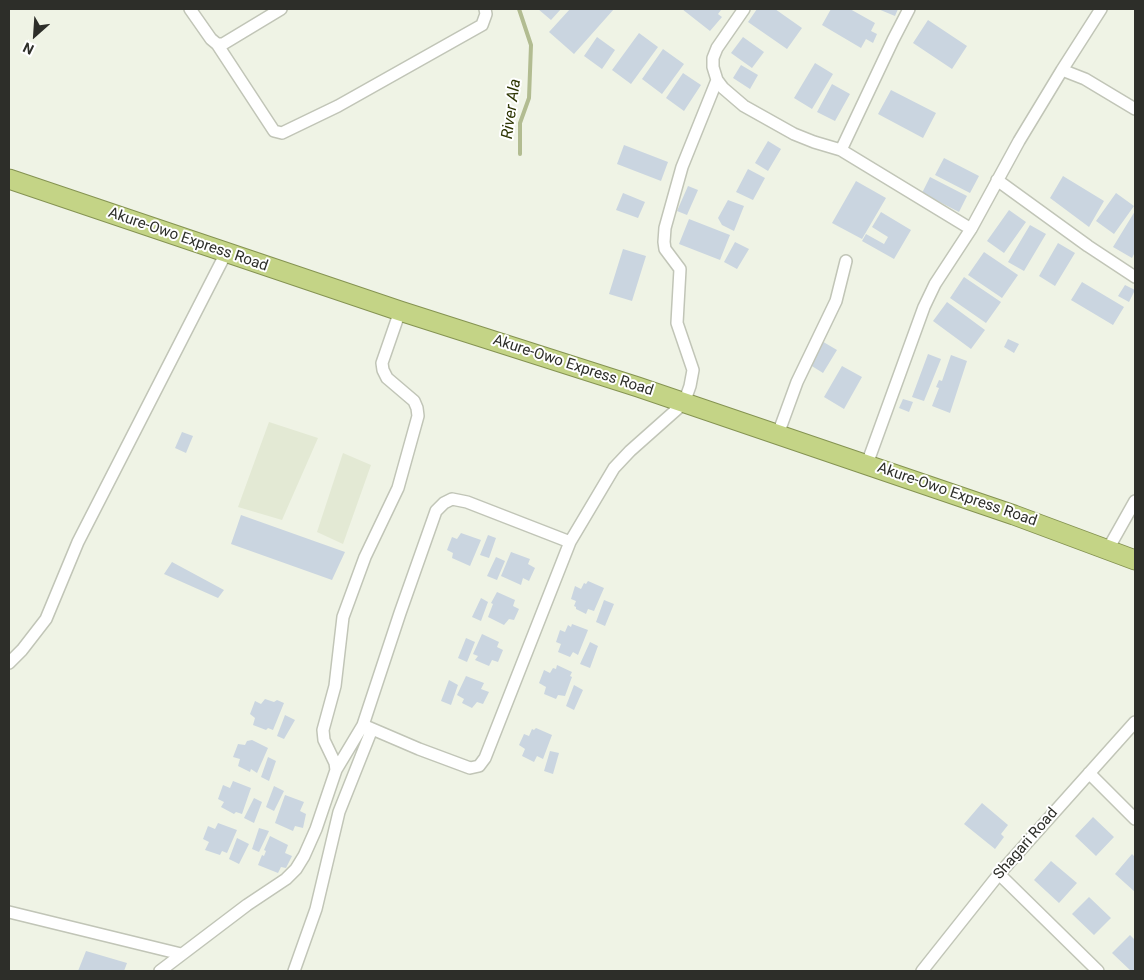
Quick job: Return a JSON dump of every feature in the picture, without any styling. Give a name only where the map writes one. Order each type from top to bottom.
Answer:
[{"type":"highway","name":"Akure-Owo Express Road","points":[[9,179],[400,311],[867,464],[1014,514],[1135,560]]},
{"type":"street","points":[[190,9],[211,39],[217,44],[274,131],[282,133],[338,106],[482,24],[486,14],[485,9]]},
{"type":"street","points":[[217,44],[222,44],[281,9]]},
{"type":"street","points":[[744,9],[717,48],[713,58],[713,67],[717,80],[723,88],[744,106],[794,134],[841,150],[971,230]]},
{"type":"street","points":[[841,150],[909,9]]},
{"type":"street","points":[[867,464],[924,307],[935,284],[971,230],[997,180],[1062,70],[1101,9]]},
{"type":"street","points":[[1062,70],[1085,79],[1135,108]]},
{"type":"street","points":[[367,727],[419,750],[470,768],[480,766],[485,758],[570,542],[614,468],[630,451],[684,403],[693,370],[677,323],[680,269],[665,249],[665,228],[682,167],[717,80]]},
{"type":"street","points":[[997,180],[1088,246],[1135,277]]},
{"type":"street","points":[[9,664],[46,619],[78,542],[226,253]]},
{"type":"street","points":[[778,434],[797,382],[836,300],[846,261]]},
{"type":"street","points":[[336,770],[335,763],[324,740],[323,730],[335,686],[342,617],[365,557],[398,488],[418,416],[414,401],[387,378],[383,370],[382,363],[400,311]]},
{"type":"street","points":[[294,971],[316,909],[339,812],[367,727],[400,614],[436,511],[444,503],[452,499],[467,502],[570,542]]},
{"type":"street","points":[[1108,549],[1135,501]]},
{"type":"street","name":"Shagari Road","points":[[922,971],[998,874],[1135,722]]},
{"type":"street","points":[[160,971],[247,905],[286,879],[296,869],[316,829],[336,770],[367,727]]},
{"type":"street","points":[[1089,773],[1135,819]]},
{"type":"street","points":[[998,874],[1098,971]]},
{"type":"street","points":[[9,912],[181,954]]},
{"type":"shaded area","points":[[269,422],[318,438],[282,520],[238,507]]},
{"type":"shaded area","points":[[343,453],[371,465],[343,544],[317,532]]},
{"type":"building","points":[[538,9],[561,9],[551,20]]},
{"type":"building","points":[[570,9],[614,9],[574,54],[549,32]]},
{"type":"building","points":[[682,9],[720,9],[718,14],[722,17],[710,31]]},
{"type":"building","points":[[757,9],[775,9],[802,28],[787,49],[748,22]]},
{"type":"building","points":[[831,9],[850,9],[875,23],[871,31],[877,34],[873,43],[866,39],[861,48],[822,25]]},
{"type":"building","points":[[878,9],[898,9],[895,16]]},
{"type":"building","points":[[928,20],[967,46],[952,69],[913,43]]},
{"type":"building","points":[[639,33],[658,47],[631,84],[612,70]]},
{"type":"building","points":[[597,37],[615,50],[602,69],[584,56]]},
{"type":"building","points":[[743,37],[764,52],[752,68],[731,53]]},
{"type":"building","points":[[663,49],[684,64],[662,94],[642,79]]},
{"type":"building","points":[[815,63],[833,74],[812,109],[794,98]]},
{"type":"building","points":[[741,65],[758,75],[750,89],[733,78]]},
{"type":"building","points":[[683,73],[701,85],[684,111],[666,98]]},
{"type":"building","points":[[832,84],[850,94],[835,121],[817,112]]},
{"type":"building","points":[[891,90],[936,113],[923,138],[878,114]]},
{"type":"building","points":[[768,141],[781,149],[768,171],[755,163]]},
{"type":"building","points":[[624,145],[668,162],[661,181],[617,164]]},
{"type":"building","points":[[944,158],[979,176],[970,193],[935,175]]},
{"type":"building","points":[[748,169],[765,178],[753,200],[736,192]]},
{"type":"building","points":[[1063,176],[1104,201],[1089,227],[1050,198]]},
{"type":"building","points":[[930,177],[967,196],[959,212],[922,193]]},
{"type":"building","points":[[856,181],[886,198],[862,239],[832,223]]},
{"type":"building","points":[[688,186],[698,190],[687,215],[677,211]]},
{"type":"building","points":[[623,193],[645,202],[638,218],[616,210]]},
{"type":"building","points":[[1116,193],[1134,206],[1114,234],[1096,221]]},
{"type":"building","points":[[728,200],[744,206],[734,231],[722,225],[718,218]]},
{"type":"building","points":[[1009,210],[1026,222],[1004,253],[987,241]]},
{"type":"building","points":[[1135,211],[1135,252],[1132,258],[1113,247]]},
{"type":"building","points":[[881,212],[911,230],[894,259],[862,241],[866,234],[884,244],[888,237],[872,227]]},
{"type":"building","points":[[689,219],[730,235],[720,260],[679,244]]},
{"type":"building","points":[[1030,225],[1046,234],[1024,271],[1008,262]]},
{"type":"building","points":[[735,242],[749,249],[737,269],[724,262]]},
{"type":"building","points":[[1058,243],[1075,253],[1055,286],[1039,276]]},
{"type":"building","points":[[623,249],[646,256],[632,301],[609,294]]},
{"type":"building","points":[[984,252],[1018,275],[1002,298],[968,275]]},
{"type":"building","points":[[964,277],[1001,302],[986,323],[950,298]]},
{"type":"building","points":[[1082,282],[1124,307],[1113,325],[1071,300]]},
{"type":"building","points":[[1125,285],[1135,290],[1129,302],[1118,296]]},
{"type":"building","points":[[947,302],[985,330],[971,349],[933,321]]},
{"type":"building","points":[[1008,339],[1019,344],[1014,353],[1004,347]]},
{"type":"building","points":[[820,340],[837,350],[823,373],[807,363]]},
{"type":"building","points":[[928,354],[941,359],[924,401],[912,397]]},
{"type":"building","points":[[951,355],[967,361],[950,413],[932,406],[939,388],[936,387],[939,380],[942,381]]},
{"type":"building","points":[[842,366],[862,377],[844,409],[824,397]]},
{"type":"building","points":[[903,399],[913,402],[909,412],[899,408]]},
{"type":"building","points":[[182,432],[193,436],[186,453],[175,448]]},
{"type":"building","points":[[241,515],[345,552],[332,580],[231,544]]},
{"type":"building","points":[[461,533],[481,540],[470,566],[452,558],[453,553],[447,550],[452,537],[457,539]]},
{"type":"building","points":[[488,535],[496,538],[489,558],[480,555]]},
{"type":"building","points":[[511,552],[530,559],[528,564],[535,568],[529,581],[523,578],[521,585],[501,576]]},
{"type":"building","points":[[496,557],[505,561],[497,580],[487,576]]},
{"type":"building","points":[[172,562],[224,590],[218,598],[164,574]]},
{"type":"building","points":[[588,581],[604,588],[594,611],[588,609],[586,614],[576,609],[574,606],[576,601],[571,599],[575,586],[581,589],[584,583],[586,584]]},
{"type":"building","points":[[497,592],[515,600],[513,606],[519,609],[514,620],[509,619],[504,625],[488,617],[493,604],[491,603]]},
{"type":"building","points":[[481,598],[488,602],[481,621],[472,617]]},
{"type":"building","points":[[604,600],[614,604],[605,626],[596,622]]},
{"type":"building","points":[[572,624],[588,630],[578,655],[573,652],[570,657],[558,652],[561,644],[556,642],[560,630],[565,632],[568,625],[571,627]]},
{"type":"building","points":[[482,634],[499,642],[497,647],[503,650],[498,662],[492,660],[489,666],[475,660],[478,656],[473,654]]},
{"type":"building","points":[[466,638],[475,642],[467,662],[458,658]]},
{"type":"building","points":[[590,642],[598,646],[590,668],[580,664]]},
{"type":"building","points":[[557,665],[572,672],[570,676],[572,677],[565,696],[558,695],[556,699],[544,694],[546,687],[539,683],[544,670],[550,673],[553,668],[556,669]]},
{"type":"building","points":[[466,676],[484,683],[481,689],[489,692],[483,704],[477,702],[472,708],[462,703],[464,699],[457,695]]},
{"type":"building","points":[[449,680],[458,685],[451,705],[441,701]]},
{"type":"building","points":[[574,685],[583,690],[574,710],[566,706]]},
{"type":"building","points":[[265,699],[284,703],[273,730],[268,728],[266,730],[253,725],[255,718],[250,714],[255,701],[261,704]]},
{"type":"building","points":[[285,715],[295,720],[284,739],[277,736]]},
{"type":"building","points":[[536,728],[552,735],[543,759],[537,756],[534,762],[522,756],[525,749],[519,745],[524,734],[529,736],[532,729]]},
{"type":"building","points":[[252,740],[268,748],[257,773],[251,769],[250,772],[238,766],[240,759],[233,757],[238,744],[245,745],[247,741]]},
{"type":"building","points":[[550,751],[559,753],[553,774],[544,771]]},
{"type":"building","points":[[268,757],[276,761],[269,781],[261,777]]},
{"type":"building","points":[[233,781],[251,788],[242,814],[236,812],[234,814],[221,807],[224,802],[218,799],[223,785],[230,788]]},
{"type":"building","points":[[274,786],[284,791],[274,811],[266,807]]},
{"type":"building","points":[[285,795],[304,802],[300,811],[306,814],[303,828],[295,826],[293,831],[275,823]]},
{"type":"building","points":[[254,798],[262,802],[254,823],[244,818]]},
{"type":"building","points":[[982,803],[1008,825],[1001,834],[1004,837],[995,849],[964,824]]},
{"type":"building","points":[[1093,817],[1114,837],[1096,856],[1075,836]]},
{"type":"building","points":[[218,823],[237,830],[227,853],[222,851],[220,855],[205,850],[209,842],[203,839],[208,826],[215,829]]},
{"type":"building","points":[[259,828],[269,831],[259,852],[252,849]]},
{"type":"building","points":[[270,836],[288,845],[285,853],[292,856],[286,868],[281,867],[278,873],[258,865],[262,855],[264,856],[266,851],[264,850]]},
{"type":"building","points":[[237,838],[249,844],[239,864],[229,859]]},
{"type":"building","points":[[1132,854],[1135,857],[1135,892],[1115,874]]},
{"type":"building","points":[[1051,861],[1077,883],[1059,903],[1034,880]]},
{"type":"building","points":[[1089,897],[1111,918],[1094,935],[1072,914]]},
{"type":"building","points":[[1130,935],[1135,940],[1135,971],[1131,971],[1112,953]]},
{"type":"building","points":[[86,951],[127,963],[124,971],[78,971]]},
{"type":"waterway","name":"River Ala","points":[[519,9],[531,45],[529,98],[520,123],[520,154]]}]
